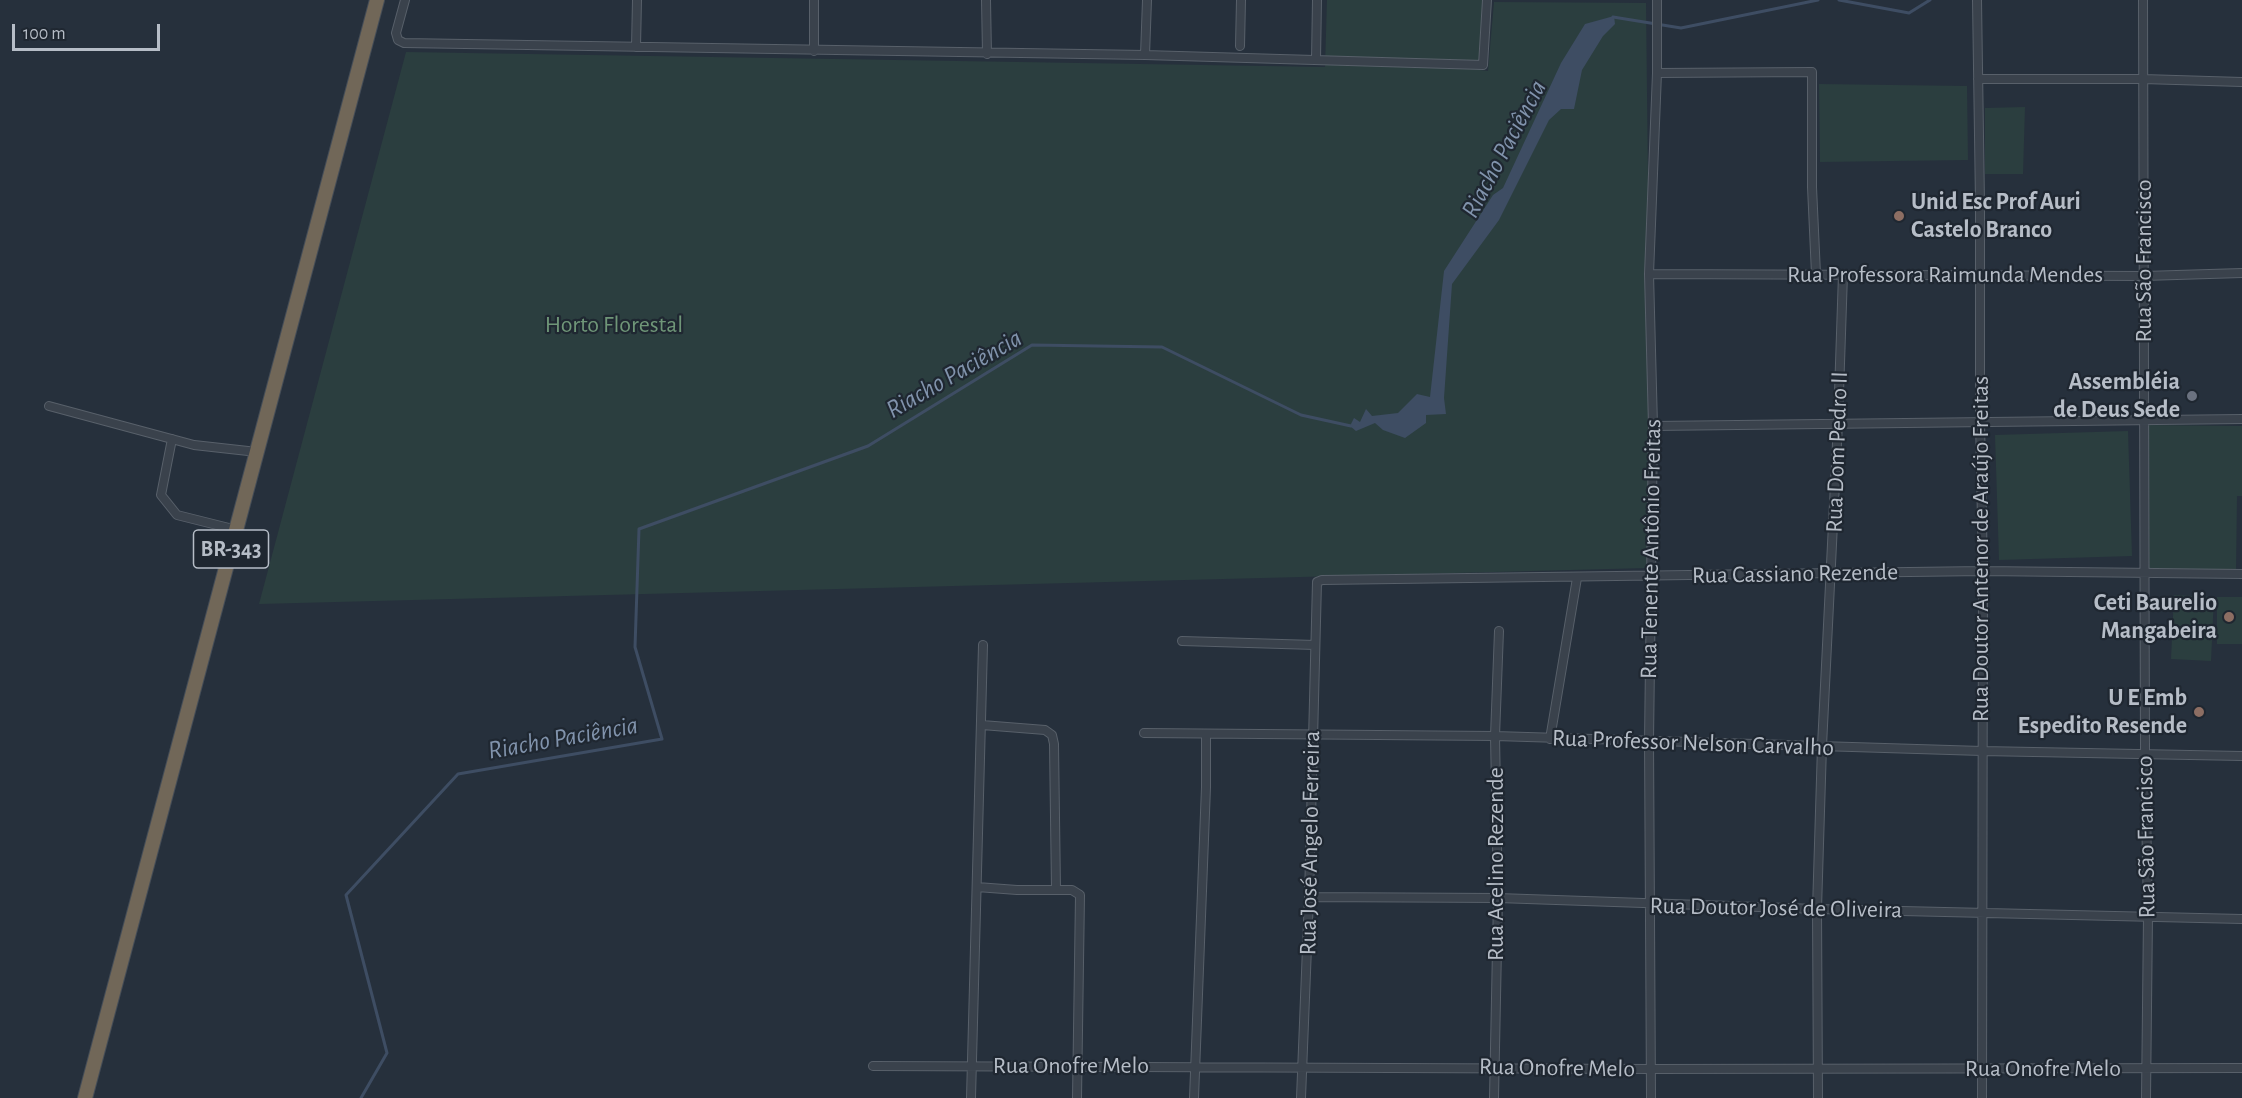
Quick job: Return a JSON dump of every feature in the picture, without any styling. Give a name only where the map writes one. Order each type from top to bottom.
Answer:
[{"type":"highway","name":"BR-343","points":[[85,1098],[376,0]]},
{"type":"street","points":[[405,0],[396,33],[398,40],[404,43],[1145,55],[1484,65],[1487,0]]},
{"type":"street","points":[[636,47],[637,0]]},
{"type":"street","points":[[814,0],[814,51]]},
{"type":"street","points":[[986,0],[987,54]]},
{"type":"street","points":[[1145,55],[1147,0]]},
{"type":"street","points":[[1240,46],[1241,0]]},
{"type":"street","points":[[1316,60],[1317,0]]},
{"type":"street","name":"Rua Tenente Antônio Freitas","points":[[1651,1098],[1649,741],[1653,426],[1649,274],[1657,73],[1657,0]]},
{"type":"street","name":"Rua Doutor Antenor de Araújo Freitas","points":[[1977,0],[1983,571],[1982,1098]]},
{"type":"street","name":"Rua São Francisco","points":[[2143,0],[2145,753],[2148,916],[2146,1098]]},
{"type":"street","points":[[1657,73],[1812,72],[1812,187],[1816,274]]},
{"type":"street","points":[[1978,79],[2143,79],[2242,82]]},
{"type":"street","name":"Rua Professora Raimunda Mendes","points":[[1649,274],[2144,276],[2242,273]]},
{"type":"street","name":"Rua Dom Pedro II","points":[[1818,1098],[1817,909],[1843,274]]},
{"type":"street","points":[[49,406],[201,447],[257,452]]},
{"type":"street","points":[[1653,426],[2242,419]]},
{"type":"street","points":[[172,439],[161,495],[177,515],[237,530]]},
{"type":"street","name":"Rua Cassiano Rezende","points":[[1316,587],[1317,582],[1322,580],[1983,571],[2242,574]]},
{"type":"street","points":[[1550,739],[1576,578]]},
{"type":"street","name":"Rua José Angelo Ferreira","points":[[1301,1098],[1310,897],[1316,587]]},
{"type":"street","name":"Rua Acelino Rezende","points":[[1494,1098],[1498,898],[1496,736],[1499,631]]},
{"type":"street","points":[[1182,641],[1315,645]]},
{"type":"street","points":[[971,1098],[983,645]]},
{"type":"street","points":[[982,725],[1046,729],[1054,738],[1056,890]]},
{"type":"street","name":"Rua Professor Nelson Carvalho","points":[[1144,733],[1496,736],[1982,751],[2242,756]]},
{"type":"street","points":[[1194,1098],[1206,734]]},
{"type":"street","points":[[977,887],[1076,891],[1080,900],[1077,1098]]},
{"type":"street","name":"Rua Doutor José de Oliveira","points":[[1310,897],[1498,898],[1650,905],[2242,919]]},
{"type":"street","name":"Rua Onofre Melo","points":[[873,1066],[1652,1069],[2242,1068]]},
{"type":"green space","name":"Horto Florestal","points":[[1327,0],[1484,0],[1480,70],[1488,71],[1494,2],[1646,3],[1649,272],[1648,568],[259,604],[406,52],[1325,67]]},
{"type":"green space","points":[[1819,84],[1967,86],[1968,160],[1820,162]]},
{"type":"green space","points":[[2025,107],[2023,174],[1985,174],[1985,108]]},
{"type":"green space","points":[[2144,425],[2242,426],[2242,496],[2237,496],[2236,571],[2143,570]]},
{"type":"green space","points":[[2128,431],[2132,556],[1999,560],[1995,435]]},
{"type":"green space","points":[[2174,595],[2214,597],[2211,661],[2171,659]]},
{"type":"green space","points":[[2217,597],[2242,597],[2242,644],[2217,644]]},
{"type":"water","points":[[1614,16],[1615,24],[1603,36],[1582,70],[1574,109],[1561,109],[1549,120],[1499,220],[1452,284],[1444,398],[1446,414],[1426,415],[1426,423],[1405,438],[1383,430],[1375,423],[1356,431],[1350,426],[1354,418],[1360,422],[1366,409],[1372,416],[1398,413],[1417,394],[1430,397],[1444,271],[1493,195],[1503,188],[1561,63],[1585,24]]},
{"type":"waterway","name":"Riacho Paciência","points":[[1613,17],[1681,28],[1818,0]]},
{"type":"waterway","name":"Riacho Paciência","points":[[1839,0],[1909,13],[1930,0]]},
{"type":"waterway","name":"Riacho Paciência","points":[[361,1098],[387,1053],[346,895],[458,774],[662,739],[635,647],[639,529],[868,446],[1032,345],[1162,347],[1301,415],[1351,426]]},
{"type":"place","name":"Unid Esc Prof Auri Castelo Branco","points":[[1899,216]]},
{"type":"place","name":"Assembléia de Deus Sede","points":[[2192,396]]},
{"type":"place","name":"Ceti Baurelio Mangabeira","points":[[2229,617]]},
{"type":"place","name":"U E Emb Espedito Resende","points":[[2199,712]]}]
